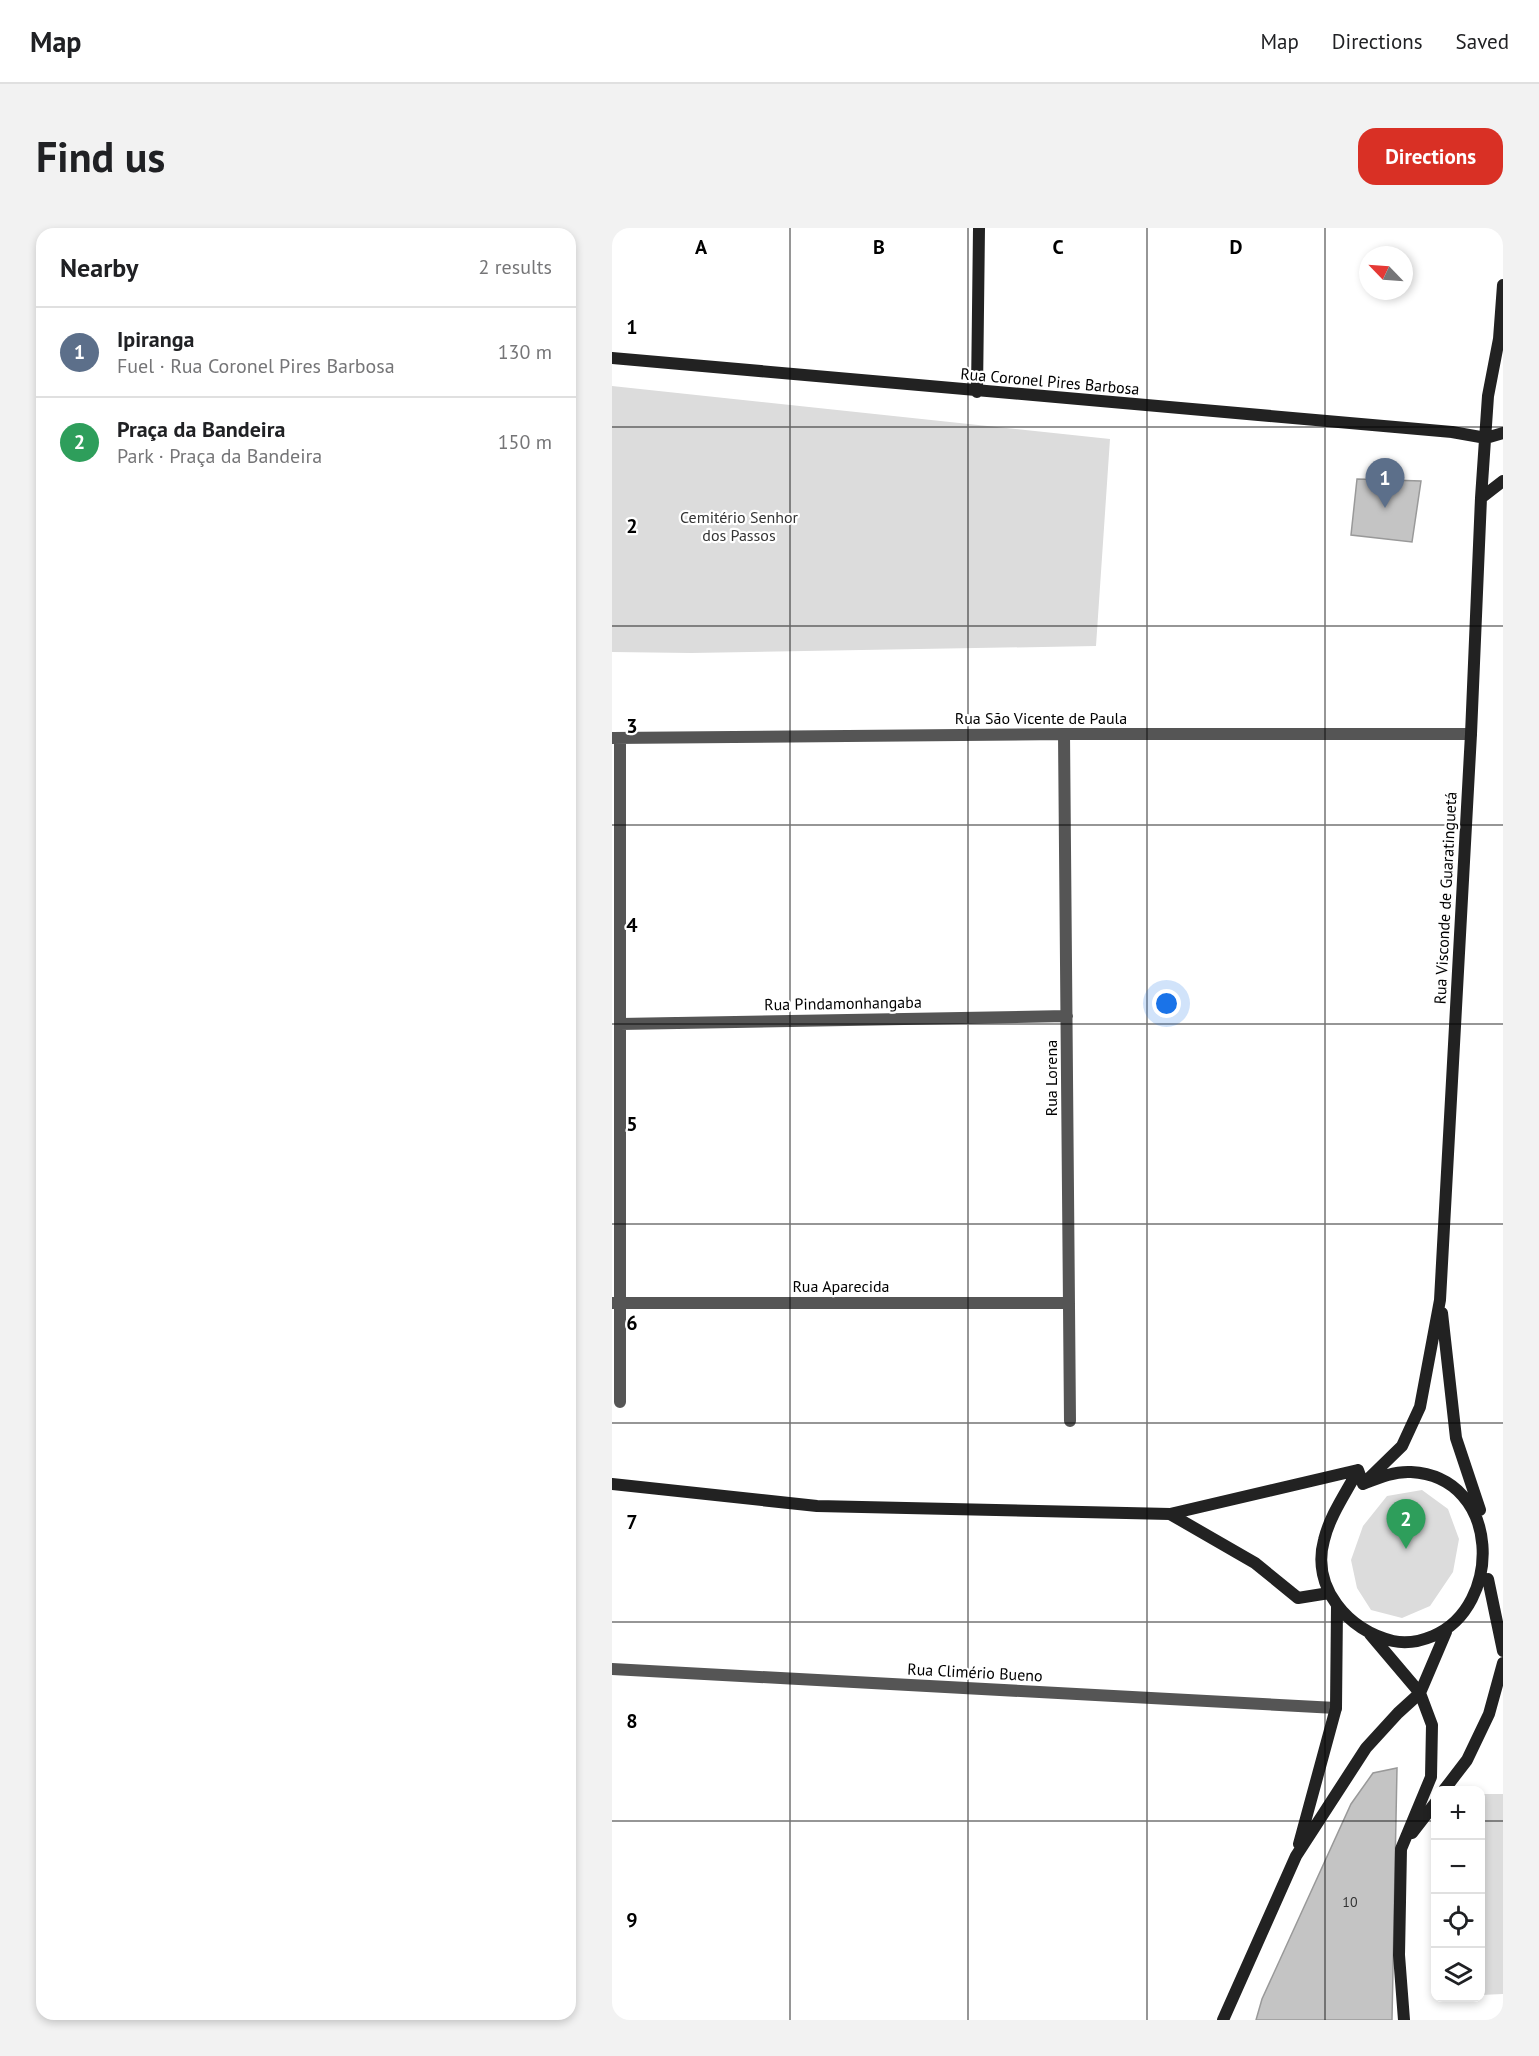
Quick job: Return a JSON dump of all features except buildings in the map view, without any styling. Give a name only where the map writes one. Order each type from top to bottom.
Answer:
[{"type":"main road","points":[[977,392],[979,228]]},
{"type":"main road","name":"Rua Visconde de Guaratinguetá","points":[[1363,1484],[1402,1446],[1420,1407],[1440,1300],[1471,734],[1480,498],[1488,396],[1499,339],[1503,285]]},
{"type":"main road","points":[[1499,339],[1503,370]]},
{"type":"main road","name":"Rua Coronel Pires Barbosa","points":[[612,358],[977,392],[1452,432],[1486,438]]},
{"type":"main road","points":[[1486,438],[1503,433]]},
{"type":"main road","points":[[1480,498],[1503,481]]},
{"type":"main road","name":"Rua Visconde de Guaratinguetá","points":[[1440,1300],[1456,1438],[1487,1531]]},
{"type":"main road","points":[[1358,1470],[1363,1484],[1386,1475],[1412,1472],[1436,1478],[1458,1490],[1476,1508],[1487,1531],[1491,1555],[1488,1579],[1479,1600],[1464,1619],[1446,1632],[1421,1641],[1395,1641],[1370,1634],[1352,1623],[1337,1607],[1329,1593],[1322,1568],[1323,1542],[1332,1517],[1358,1470]]},
{"type":"main road","points":[[612,1484],[818,1506],[1170,1514],[1358,1470]]},
{"type":"main road","points":[[1170,1514],[1255,1563],[1298,1598],[1329,1593]]},
{"type":"main road","points":[[1488,1579],[1503,1651]]},
{"type":"main road","points":[[1223,2020],[1296,1856],[1336,1708],[1337,1607]]},
{"type":"main road","points":[[1296,1856],[1366,1748],[1420,1693],[1446,1632]]},
{"type":"main road","points":[[1370,1634],[1420,1693],[1432,1725],[1431,1777],[1401,1849],[1399,1955],[1404,2020]]},
{"type":"main road","points":[[1448,1786],[1467,1760],[1489,1714],[1503,1663]]},
{"type":"main road","points":[[1401,1849],[1431,1809]]},
{"type":"street","name":"Rua São Vicente de Paula","points":[[616,738],[1064,734],[1471,734]]},
{"type":"street","name":"Rua Lorena","points":[[1064,734],[1070,1421]]},
{"type":"street","points":[[616,738],[620,1024],[616,1158],[616,1303],[620,1402]]},
{"type":"street","name":"Rua Pindamonhangaba","points":[[620,1024],[1067,1016]]},
{"type":"street","name":"Rua Aparecida","points":[[616,1303],[1069,1303]]},
{"type":"street","name":"Rua Climério Bueno","points":[[612,1669],[1336,1708]]},
{"type":"green space","name":"Cemitério Senhor dos Passos","points":[[612,386],[1110,439],[1096,646],[691,653],[612,652]]},
{"type":"green space","points":[[1422,1490],[1448,1509],[1459,1539],[1453,1572],[1430,1606],[1402,1618],[1371,1610],[1357,1588],[1351,1560],[1363,1526],[1387,1496]]},
{"type":"green space","points":[[1485,1794],[1503,1794],[1503,1994],[1485,1995]]},
{"type":"place","name":"Ipiranga","points":[[1385,508]]},
{"type":"place","name":"Praça da Bandeira","points":[[1406,1549]]}]
